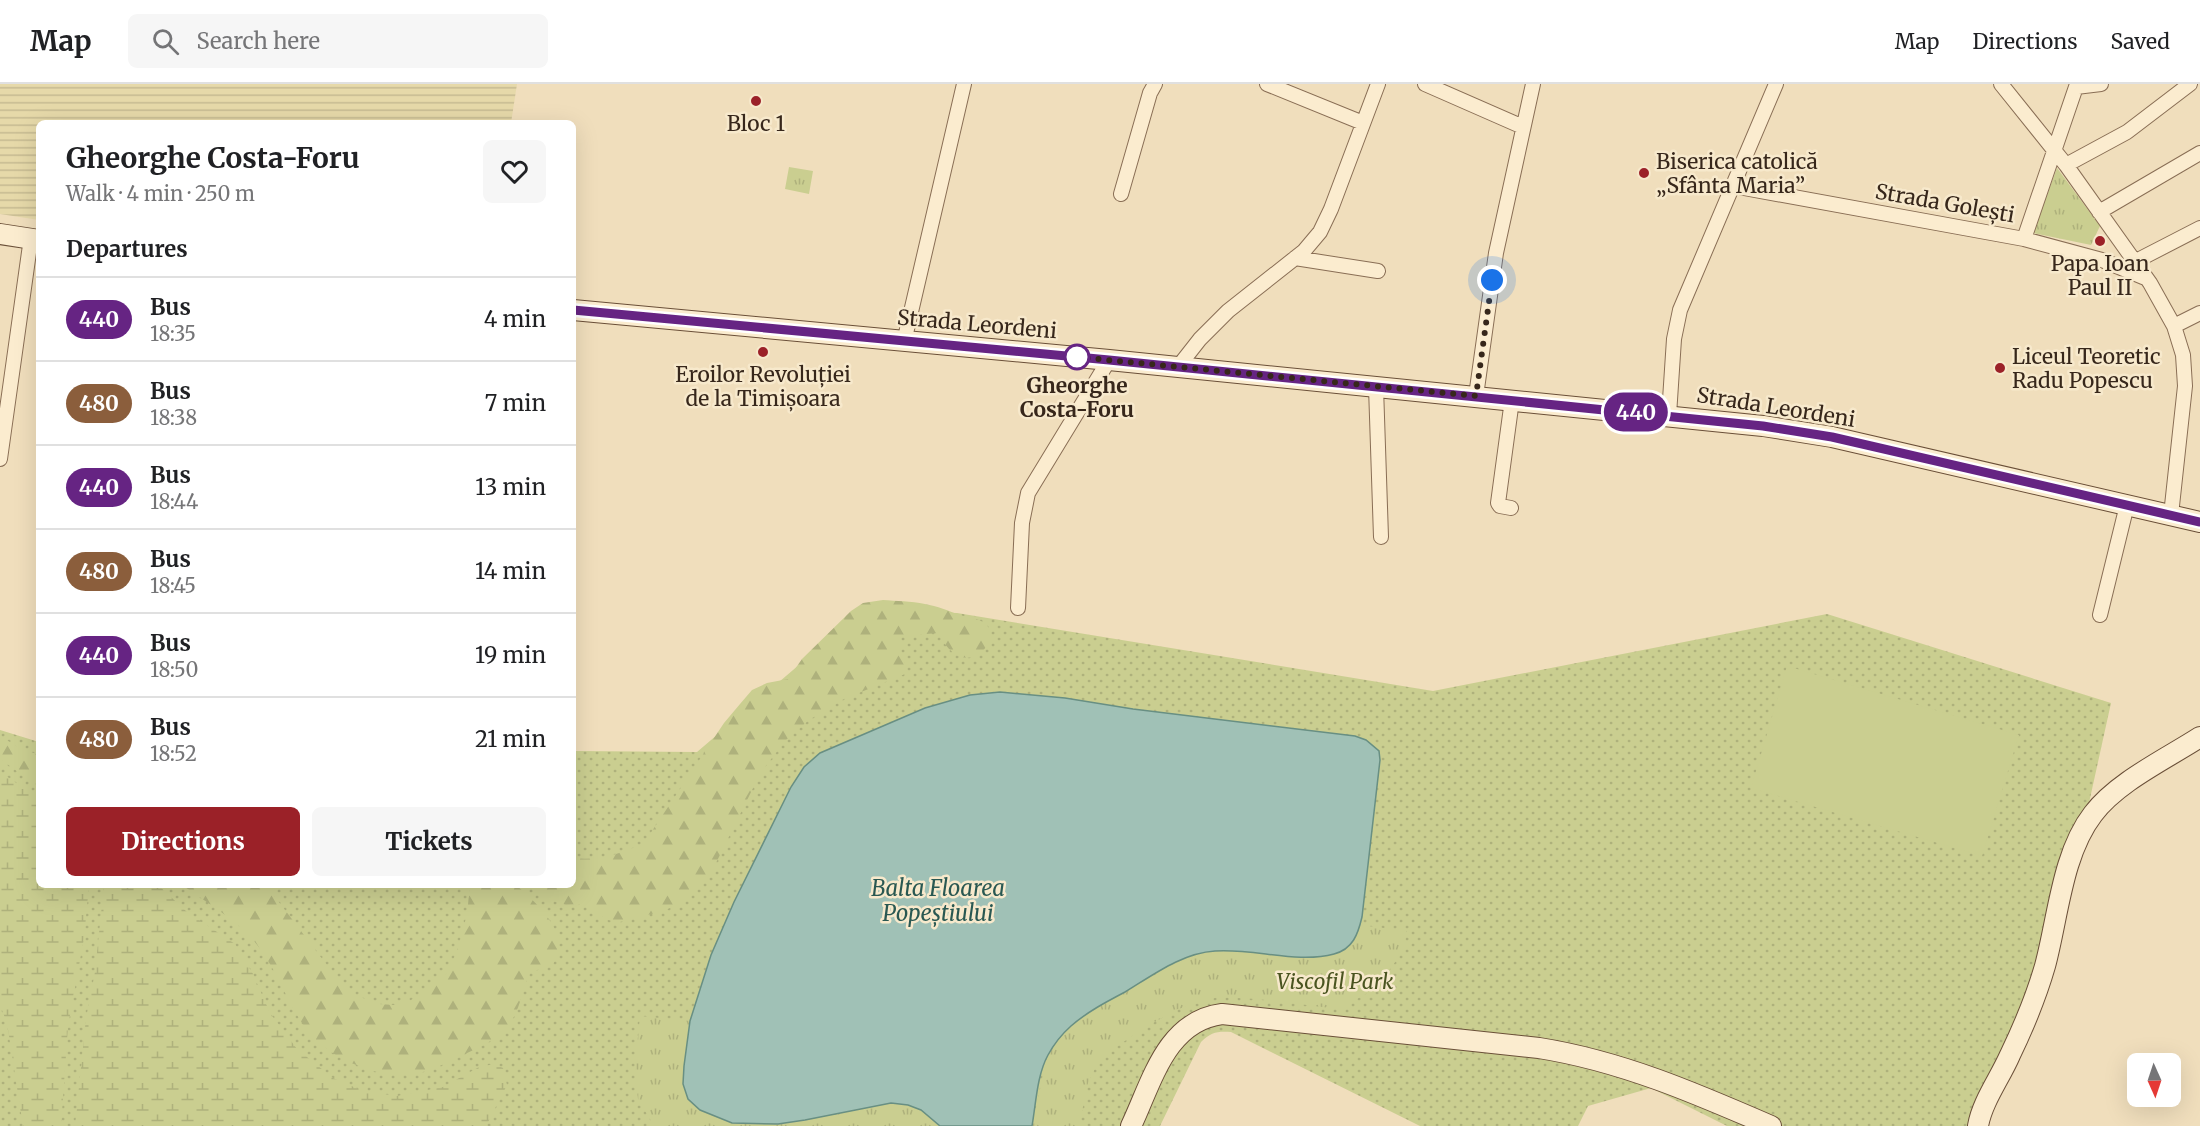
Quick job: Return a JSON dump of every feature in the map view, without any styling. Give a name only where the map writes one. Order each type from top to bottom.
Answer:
[{"type":"main road","points":[[0,234],[35,239]]},
{"type":"main road","name":"Strada Leordeni","points":[[576,310],[1109,360],[1773,427],[1832,437],[2200,522]]},
{"type":"main road","points":[[1978,1123],[2020,1036],[2034,1001],[2076,842],[2086,823],[2099,806],[2118,789],[2200,737]]},
{"type":"main road","points":[[1131,1126],[1164,1056],[1175,1039],[1190,1024],[1222,1014],[1539,1048],[1581,1056],[1656,1078],[1771,1126]]},
{"type":"street","points":[[904,342],[964,84]]},
{"type":"street","points":[[1121,194],[1150,93],[1155,84]]},
{"type":"street","points":[[1267,84],[1363,123]]},
{"type":"street","points":[[1178,367],[1200,339],[1228,311],[1312,243],[1326,221],[1378,84]]},
{"type":"street","points":[[1425,84],[1523,127]]},
{"type":"street","points":[[1476,396],[1496,253],[1533,84]]},
{"type":"street","points":[[1669,415],[1674,339],[1680,310],[1776,84]]},
{"type":"street","points":[[2001,84],[2066,165],[2146,278],[2174,326],[2183,355],[2185,378],[2171,515]]},
{"type":"street","points":[[2077,85],[2101,84]]},
{"type":"street","points":[[2066,165],[2127,132],[2190,84]]},
{"type":"street","name":"Strada Golești","points":[[1733,186],[2024,239],[2077,85]]},
{"type":"street","points":[[2099,212],[2200,153]]},
{"type":"street","points":[[2134,262],[2200,228]]},
{"type":"street","points":[[0,459],[35,239]]},
{"type":"street","points":[[2024,239],[2102,260],[2146,278]]},
{"type":"street","points":[[1295,258],[1378,271]]},
{"type":"street","points":[[2174,326],[2200,313]]},
{"type":"street","points":[[1018,608],[1022,523],[1028,494],[1109,360]]},
{"type":"street","points":[[1376,387],[1381,537]]},
{"type":"street","points":[[1511,508],[1500,506],[1498,498],[1512,400]]},
{"type":"street","points":[[2100,615],[2127,505]]},
{"type":"shaded area","points":[[0,84],[517,84],[511,120],[36,120],[36,220],[0,214]]},
{"type":"green space","points":[[789,167],[813,171],[809,194],[785,189]]},
{"type":"green space","points":[[2057,168],[2100,226],[2091,245],[2033,233]]},
{"type":"green space","points":[[883,600],[929,605],[983,622],[989,629],[990,637],[987,646],[980,653],[971,657],[960,656],[949,649],[938,633],[901,636],[900,645],[906,669],[905,674],[844,699],[809,720],[786,740],[755,784],[712,871],[686,901],[663,911],[620,922],[608,920],[582,904],[566,905],[542,897],[534,888],[576,888],[576,858],[610,856],[644,843],[724,723],[752,690],[767,683],[788,679],[802,659],[851,611],[863,603]]},
{"type":"green space","points":[[915,612],[957,613],[1433,691],[1827,614],[2111,703],[2089,803],[2075,826],[2045,942],[1984,1126],[1727,1126],[1651,1088],[1588,1106],[1578,1126],[1420,1126],[1231,1032],[1218,1032],[1211,1034],[1201,1042],[1160,1126],[0,1126],[0,730],[36,741],[36,888],[576,888],[576,751],[697,752],[841,629]]},
{"type":"green space","points":[[1787,666],[2019,735],[1982,856],[1751,788]]},
{"type":"green space","points":[[0,736],[18,747],[36,754],[36,785],[0,759]]},
{"type":"green space","points":[[0,772],[36,796],[36,888],[89,888],[84,938],[68,1026],[61,1126],[23,1126],[7,1023],[0,1005]]},
{"type":"green space","points":[[104,888],[161,888],[187,912],[235,944],[253,974],[270,1013],[297,1049],[333,1078],[363,1091],[397,1096],[443,1087],[479,1067],[494,1064],[503,1068],[507,1085],[486,1126],[75,1126],[86,1018],[95,972]]},
{"type":"green space","points":[[186,888],[268,888],[339,981],[355,995],[379,1004],[394,1005],[408,1002],[448,972],[458,948],[467,914],[470,888],[519,888],[547,916],[553,925],[559,945],[554,963],[543,969],[531,971],[518,1009],[510,1023],[496,1037],[436,1068],[400,1075],[374,1071],[346,1061],[318,1042],[296,1014],[263,952],[229,918]]},
{"type":"green space","name":"Viscofil Park","points":[[1360,925],[1407,931],[1403,951],[1383,979],[1371,991],[1339,1009],[1257,999],[1218,997],[1178,1009],[1144,1028],[1100,1058],[1088,1083],[1079,1126],[1032,1126],[1047,1057],[1060,1037],[1090,1012],[1179,961],[1197,954],[1244,950],[1307,957],[1359,931]]},
{"type":"green space","points":[[640,1016],[690,1021],[684,1066],[732,1123],[796,1121],[858,1108],[894,1104],[912,1107],[927,1113],[940,1126],[654,1126],[638,1099],[635,1067]]},
{"type":"water","name":"Balta Floarea Popeștiului","points":[[1000,692],[1065,698],[1133,709],[1355,736],[1366,740],[1379,751],[1380,760],[1362,917],[1354,940],[1340,952],[1320,957],[1215,951],[1179,960],[1157,972],[1084,1016],[1058,1039],[1041,1071],[1032,1126],[940,1126],[921,1110],[908,1105],[891,1103],[778,1124],[732,1123],[700,1110],[688,1099],[683,1084],[690,1021],[711,955],[734,902],[791,787],[804,767],[820,753],[925,708],[970,695]]},
{"type":"bus line","name":"440","points":[[576,310],[1109,360],[1763,426],[1832,437],[2200,522]]},
{"type":"place","name":"Bloc 1","points":[[756,101]]},
{"type":"place","name":"Biserica catolică „Sfânta Maria”","points":[[1644,173]]},
{"type":"place","name":"Papa Ioan Paul II","points":[[2100,241]]},
{"type":"place","name":"Eroilor Revoluției de la Timișoara","points":[[763,352]]},
{"type":"place","name":"Gheorghe Costa-Foru","points":[[1077,357]]},
{"type":"place","name":"Liceul Teoretic Radu Popescu","points":[[2000,368]]},
{"type":"route","points":[[1077,357],[1476,396],[1492,280]]}]
